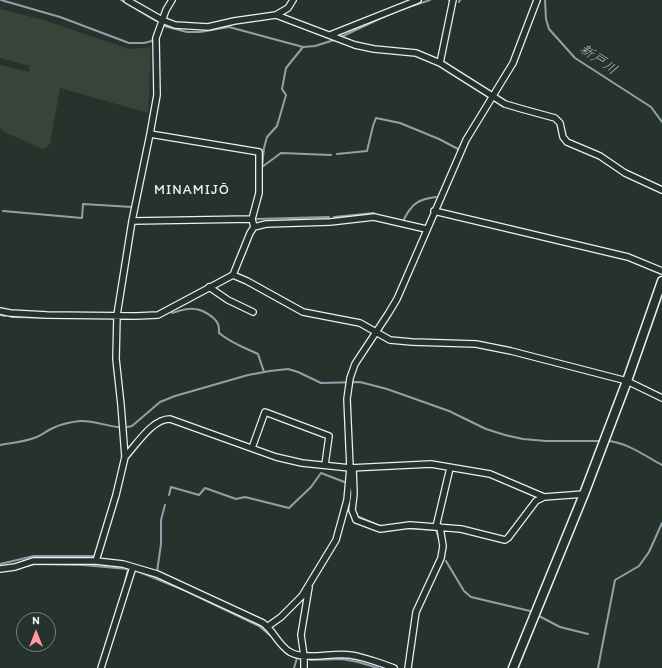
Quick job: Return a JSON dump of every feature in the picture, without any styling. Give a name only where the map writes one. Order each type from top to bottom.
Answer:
[{"type":"street","points":[[127,0],[162,20],[175,25],[208,27],[276,14],[288,8],[293,0]]},
{"type":"street","points":[[96,561],[116,495],[125,457],[116,359],[117,315],[132,221],[157,95],[156,38],[162,20],[172,0]]},
{"type":"street","points":[[330,35],[418,0]]},
{"type":"street","points":[[440,63],[453,0]]},
{"type":"street","points":[[537,0],[513,63],[466,140],[397,298],[355,364],[350,378],[348,399],[351,468],[354,494],[352,510],[356,520],[380,529],[410,525],[461,529],[505,540],[536,501],[544,497],[584,494]]},
{"type":"street","points":[[276,14],[356,45],[374,49],[416,53],[440,63],[505,104],[555,118],[560,123],[563,137],[567,142],[600,156],[625,173],[662,190]]},
{"type":"street","points":[[150,134],[260,152],[259,193],[252,219],[254,227]]},
{"type":"street","points":[[434,211],[628,257],[662,271]]},
{"type":"street","points":[[0,311],[10,313],[158,315],[233,275],[250,233],[254,227],[266,224],[330,222],[374,217],[426,229]]},
{"type":"street","points":[[132,221],[252,219]]},
{"type":"street","points":[[233,275],[248,281],[303,312],[360,323],[390,340],[476,344],[511,351],[627,381],[662,398]]},
{"type":"street","points":[[513,668],[604,442],[662,280]]},
{"type":"street","points":[[209,287],[228,300],[253,312]]},
{"type":"street","points":[[252,448],[265,412],[329,436],[325,465]]},
{"type":"street","points":[[125,457],[152,426],[165,419],[276,457],[302,463],[351,468],[430,464],[490,474],[544,497]]},
{"type":"street","points":[[267,627],[281,617],[302,596],[336,540],[347,500],[351,468]]},
{"type":"street","points":[[408,668],[416,612],[441,558],[443,546],[438,527],[450,468]]},
{"type":"street","points":[[0,569],[15,567],[33,561],[96,561],[133,567],[175,581],[267,627],[279,642],[290,652],[304,656],[334,654],[350,655],[394,668]]},
{"type":"street","points":[[102,668],[133,567]]},
{"type":"street","points":[[304,668],[301,635],[310,584]]},
{"type":"shaded area","points":[[0,9],[43,20],[129,49],[151,47],[148,113],[60,88],[50,144],[43,149],[6,133],[0,128],[0,65],[29,72],[30,66],[0,58]]},
{"type":"waterway","points":[[1,0],[60,17],[129,43],[144,43],[152,41],[155,32]]},
{"type":"waterway","points":[[121,0],[156,21]]},
{"type":"waterway","points":[[400,10],[430,0]]},
{"type":"waterway","name":"新戸川","points":[[545,0],[546,19],[549,29],[575,58],[651,107],[662,122]]},
{"type":"waterway","points":[[343,36],[394,12]]},
{"type":"waterway","points":[[164,26],[187,32],[200,32],[229,27],[303,47],[315,46],[334,40]]},
{"type":"waterway","points":[[262,167],[267,137],[277,126],[286,95],[282,89],[286,68],[303,47]]},
{"type":"waterway","points":[[337,154],[367,151],[376,118],[400,123],[439,139],[458,149]]},
{"type":"waterway","points":[[262,167],[281,153],[331,155]]},
{"type":"waterway","points":[[256,171],[256,196]]},
{"type":"waterway","points":[[404,219],[416,203],[425,199],[436,197]]},
{"type":"waterway","points":[[3,211],[82,218],[83,204],[132,207]]},
{"type":"waterway","points":[[334,217],[374,213]]},
{"type":"waterway","points":[[257,219],[329,217]]},
{"type":"waterway","points":[[172,313],[183,310],[197,309],[208,314],[218,324],[219,333],[233,342],[258,354],[264,372]]},
{"type":"waterway","points":[[0,315],[5,316]]},
{"type":"waterway","points":[[11,317],[76,318]]},
{"type":"waterway","points":[[0,445],[30,439],[39,436],[50,429],[66,423],[77,421],[86,421],[120,427],[132,426],[160,402],[175,396],[248,375],[288,369],[321,383],[360,382],[387,389],[449,411],[486,429],[505,435],[523,439],[546,441],[602,441]]},
{"type":"waterway","points":[[607,441],[629,447],[662,465]]},
{"type":"waterway","points":[[169,495],[171,487],[199,495],[205,488],[236,499],[245,497],[289,508],[311,487],[321,473],[347,483]]},
{"type":"waterway","points":[[157,572],[161,544],[161,520],[165,505]]},
{"type":"waterway","points":[[359,517],[380,526]]},
{"type":"waterway","points":[[598,668],[615,580],[639,566],[649,552],[662,523]]},
{"type":"waterway","points":[[404,528],[436,530],[440,542]]},
{"type":"waterway","points":[[383,531],[393,530]]},
{"type":"waterway","points":[[0,564],[34,556],[93,556]]},
{"type":"waterway","points":[[446,561],[464,591],[471,597],[530,611]]},
{"type":"waterway","points":[[27,566],[34,564],[83,565],[128,569],[125,582]]},
{"type":"waterway","points":[[137,571],[186,591],[259,626],[272,637]]},
{"type":"waterway","points":[[122,594],[124,587]]},
{"type":"waterway","points":[[539,616],[560,627],[588,634]]},
{"type":"waterway","points":[[281,648],[287,654],[299,658]]},
{"type":"waterway","points":[[294,668],[297,658]]},
{"type":"waterway","points":[[310,660],[342,659],[378,668]]},
{"type":"district","name":"MINAMIJŌ","points":[[192,190]]}]
